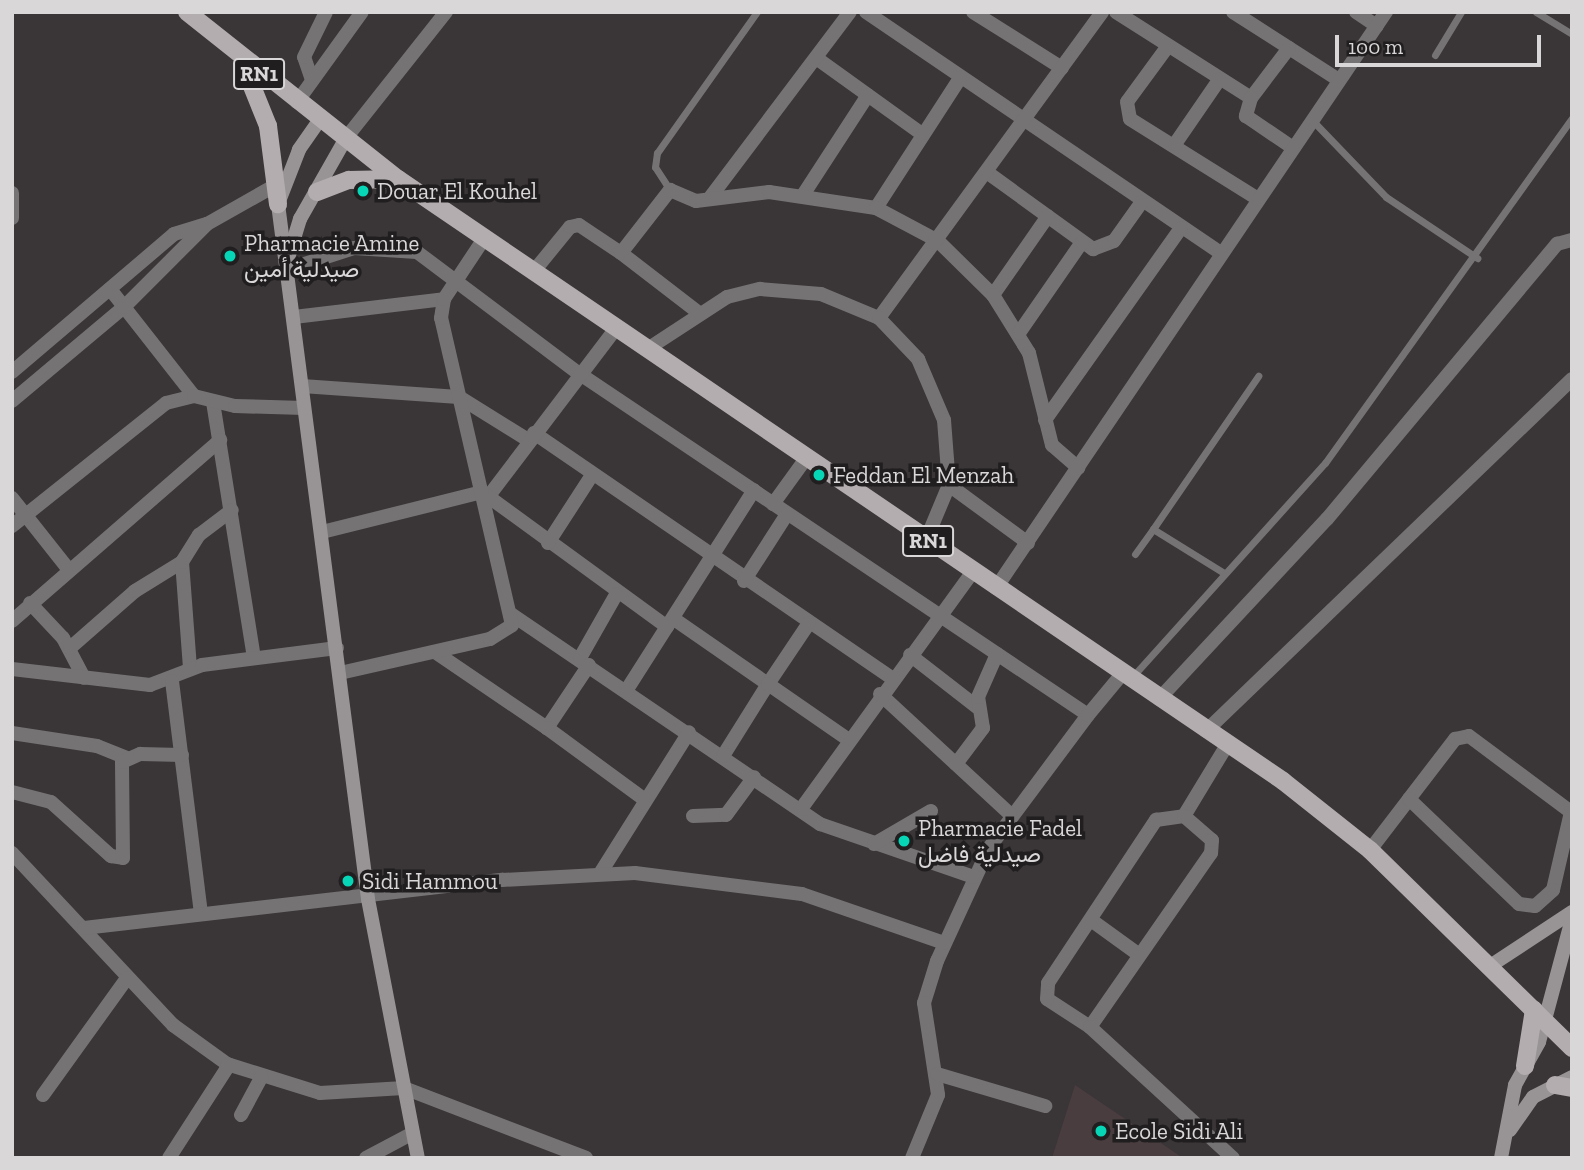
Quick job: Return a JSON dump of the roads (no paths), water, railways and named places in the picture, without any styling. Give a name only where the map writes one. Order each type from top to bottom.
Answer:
[{"type":"main road","name":"RN1","points":[[187,12],[242,61],[321,118],[398,179],[1227,745],[1370,850],[1572,1048]]},
{"type":"main road","points":[[242,61],[264,110],[288,264],[304,408],[369,899],[418,1158]]},
{"type":"main road","points":[[278,204],[299,150],[321,118]]},
{"type":"main road","points":[[288,264],[317,192],[346,138]]},
{"type":"main road","points":[[317,192],[349,180],[398,179]]},
{"type":"main road","points":[[1490,966],[1572,912]]},
{"type":"main road","points":[[1501,1158],[1508,1135],[1515,1086],[1525,1066],[1572,919]]},
{"type":"main road","points":[[1508,1135],[1526,1104],[1563,1086],[1572,1077]]},
{"type":"street","points":[[312,80],[304,57],[326,12]]},
{"type":"street","points":[[297,102],[362,12]]},
{"type":"street","points":[[346,138],[446,12]]},
{"type":"street","points":[[709,199],[818,60],[850,12]]},
{"type":"street","points":[[866,12],[1140,203],[1221,253]]},
{"type":"street","points":[[973,12],[1062,68]]},
{"type":"street","points":[[879,318],[988,173],[1102,12]]},
{"type":"street","points":[[1116,12],[1251,98]]},
{"type":"street","points":[[1233,12],[1339,80]]},
{"type":"street","points":[[1356,12],[1377,26]]},
{"type":"street","points":[[996,588],[1386,12]]},
{"type":"street","points":[[1168,46],[1126,110],[1130,119],[1175,144],[1258,199]]},
{"type":"street","points":[[1289,48],[1251,98],[1248,122],[1293,148]]},
{"type":"street","points":[[818,60],[922,134]]},
{"type":"street","points":[[876,208],[960,78]]},
{"type":"street","points":[[1175,144],[1219,80]]},
{"type":"street","points":[[803,195],[868,95]]},
{"type":"street","points":[[988,173],[1098,250],[1109,247],[1140,203]]},
{"type":"street","points":[[12,372],[174,234],[207,224],[276,185]]},
{"type":"street","points":[[621,253],[670,190],[709,199],[803,195],[876,208],[938,240],[993,295],[1019,333],[1057,454],[1077,468]]},
{"type":"street","points":[[12,193],[12,218]]},
{"type":"street","points":[[993,295],[1048,216]]},
{"type":"street","points":[[12,401],[124,307],[207,224]]},
{"type":"street","points":[[534,271],[570,227],[579,225],[621,253],[699,313]]},
{"type":"street","points":[[1045,420],[1181,228]]},
{"type":"street","points":[[340,673],[506,634],[511,614],[485,495],[442,327],[444,299],[485,237]]},
{"type":"street","points":[[1158,699],[1327,519],[1557,244],[1572,240]]},
{"type":"street","points":[[1019,333],[1083,242]]},
{"type":"street","points":[[288,264],[354,248],[386,246],[417,252],[577,372],[1088,715]]},
{"type":"street","points":[[110,289],[194,396]]},
{"type":"street","points":[[649,348],[727,297],[794,289],[879,318],[934,386],[944,420],[949,485],[926,540]]},
{"type":"street","points":[[294,317],[444,299]]},
{"type":"street","points":[[322,532],[485,495],[577,372],[617,327]]},
{"type":"street","points":[[1206,731],[1572,379]]},
{"type":"street","points":[[302,386],[459,397],[531,436],[592,475],[712,559],[892,678]]},
{"type":"street","points":[[12,526],[156,407],[194,396],[213,402],[304,408]]},
{"type":"street","points":[[213,402],[254,658]]},
{"type":"street","points":[[12,621],[220,440]]},
{"type":"street","points":[[773,504],[807,457]]},
{"type":"street","points":[[548,543],[592,475]]},
{"type":"street","points":[[949,485],[1028,543]]},
{"type":"street","points":[[626,691],[754,490]]},
{"type":"street","points":[[485,495],[616,595],[670,623],[768,684],[849,740]]},
{"type":"street","points":[[12,498],[69,570]]},
{"type":"street","points":[[71,648],[135,591],[182,562],[199,535],[232,510]]},
{"type":"street","points":[[744,580],[787,514]]},
{"type":"street","points":[[182,562],[190,668]]},
{"type":"street","points":[[801,809],[880,694],[972,571]]},
{"type":"street","points":[[547,728],[584,662],[616,595]]},
{"type":"street","points":[[30,603],[71,648],[84,678]]},
{"type":"street","points":[[511,614],[689,732],[820,824],[974,877]]},
{"type":"street","points":[[723,756],[809,623]]},
{"type":"street","points":[[12,669],[139,685],[172,681],[190,668],[337,648]]},
{"type":"street","points":[[435,652],[547,728],[645,800]]},
{"type":"street","points":[[977,707],[997,654]]},
{"type":"street","points":[[910,655],[977,707],[983,728],[956,764]]},
{"type":"street","points":[[912,1158],[931,1120],[937,1074],[923,1003],[944,943],[974,877],[1010,814],[1088,715],[1126,677]]},
{"type":"street","points":[[172,681],[201,913]]},
{"type":"street","points":[[880,694],[1010,814]]},
{"type":"street","points":[[601,872],[689,732]]},
{"type":"street","points":[[12,733],[97,747],[126,758],[182,755]]},
{"type":"street","points":[[1370,850],[1409,799],[1455,739],[1469,736],[1571,811],[1553,890],[1542,903],[1526,906],[1409,799]]},
{"type":"street","points":[[1184,817],[1227,745]]},
{"type":"street","points":[[12,792],[51,802],[111,856],[123,858],[126,758]]},
{"type":"street","points":[[693,816],[726,816],[754,777]]},
{"type":"street","points":[[874,844],[931,811]]},
{"type":"street","points":[[1090,1027],[1138,954],[1211,853],[1212,840],[1184,817],[1156,820],[1045,992],[1090,1027],[1233,1158]]},
{"type":"street","points":[[12,853],[173,1025],[229,1065],[320,1093],[404,1088],[586,1158]]},
{"type":"street","points":[[84,928],[201,913],[369,899],[601,872],[802,894],[944,943]]},
{"type":"street","points":[[1091,920],[1138,954]]},
{"type":"street","points":[[43,1096],[127,978]]},
{"type":"street","points":[[169,1158],[229,1065]]},
{"type":"street","points":[[937,1074],[1045,1105]]},
{"type":"street","points":[[241,1115],[262,1076]]},
{"type":"street","points":[[366,1158],[413,1133]]},
{"type":"lane","points":[[670,190],[655,167],[657,153],[757,12]]},
{"type":"lane","points":[[1436,55],[1461,12]]},
{"type":"lane","points":[[1535,12],[1572,34]]},
{"type":"lane","points":[[1126,677],[1325,463],[1477,258],[1572,118]]},
{"type":"lane","points":[[1312,120],[1386,197],[1477,258]]},
{"type":"lane","points":[[1135,554],[1258,376]]},
{"type":"lane","points":[[1153,529],[1224,573]]},
{"type":"place","name":"Douar El Kouhel","points":[[363,191]]},
{"type":"place","name":"Pharmacie Amine صيدلية أمين","points":[[230,256]]},
{"type":"place","name":"Feddan El Menzah","points":[[819,475]]},
{"type":"place","name":"Pharmacie Fadel صيدلية فاضل","points":[[904,841]]},
{"type":"place","name":"Sidi Hammou","points":[[348,881]]},
{"type":"place","name":"Ecole Sidi Ali","points":[[1101,1131]]}]
